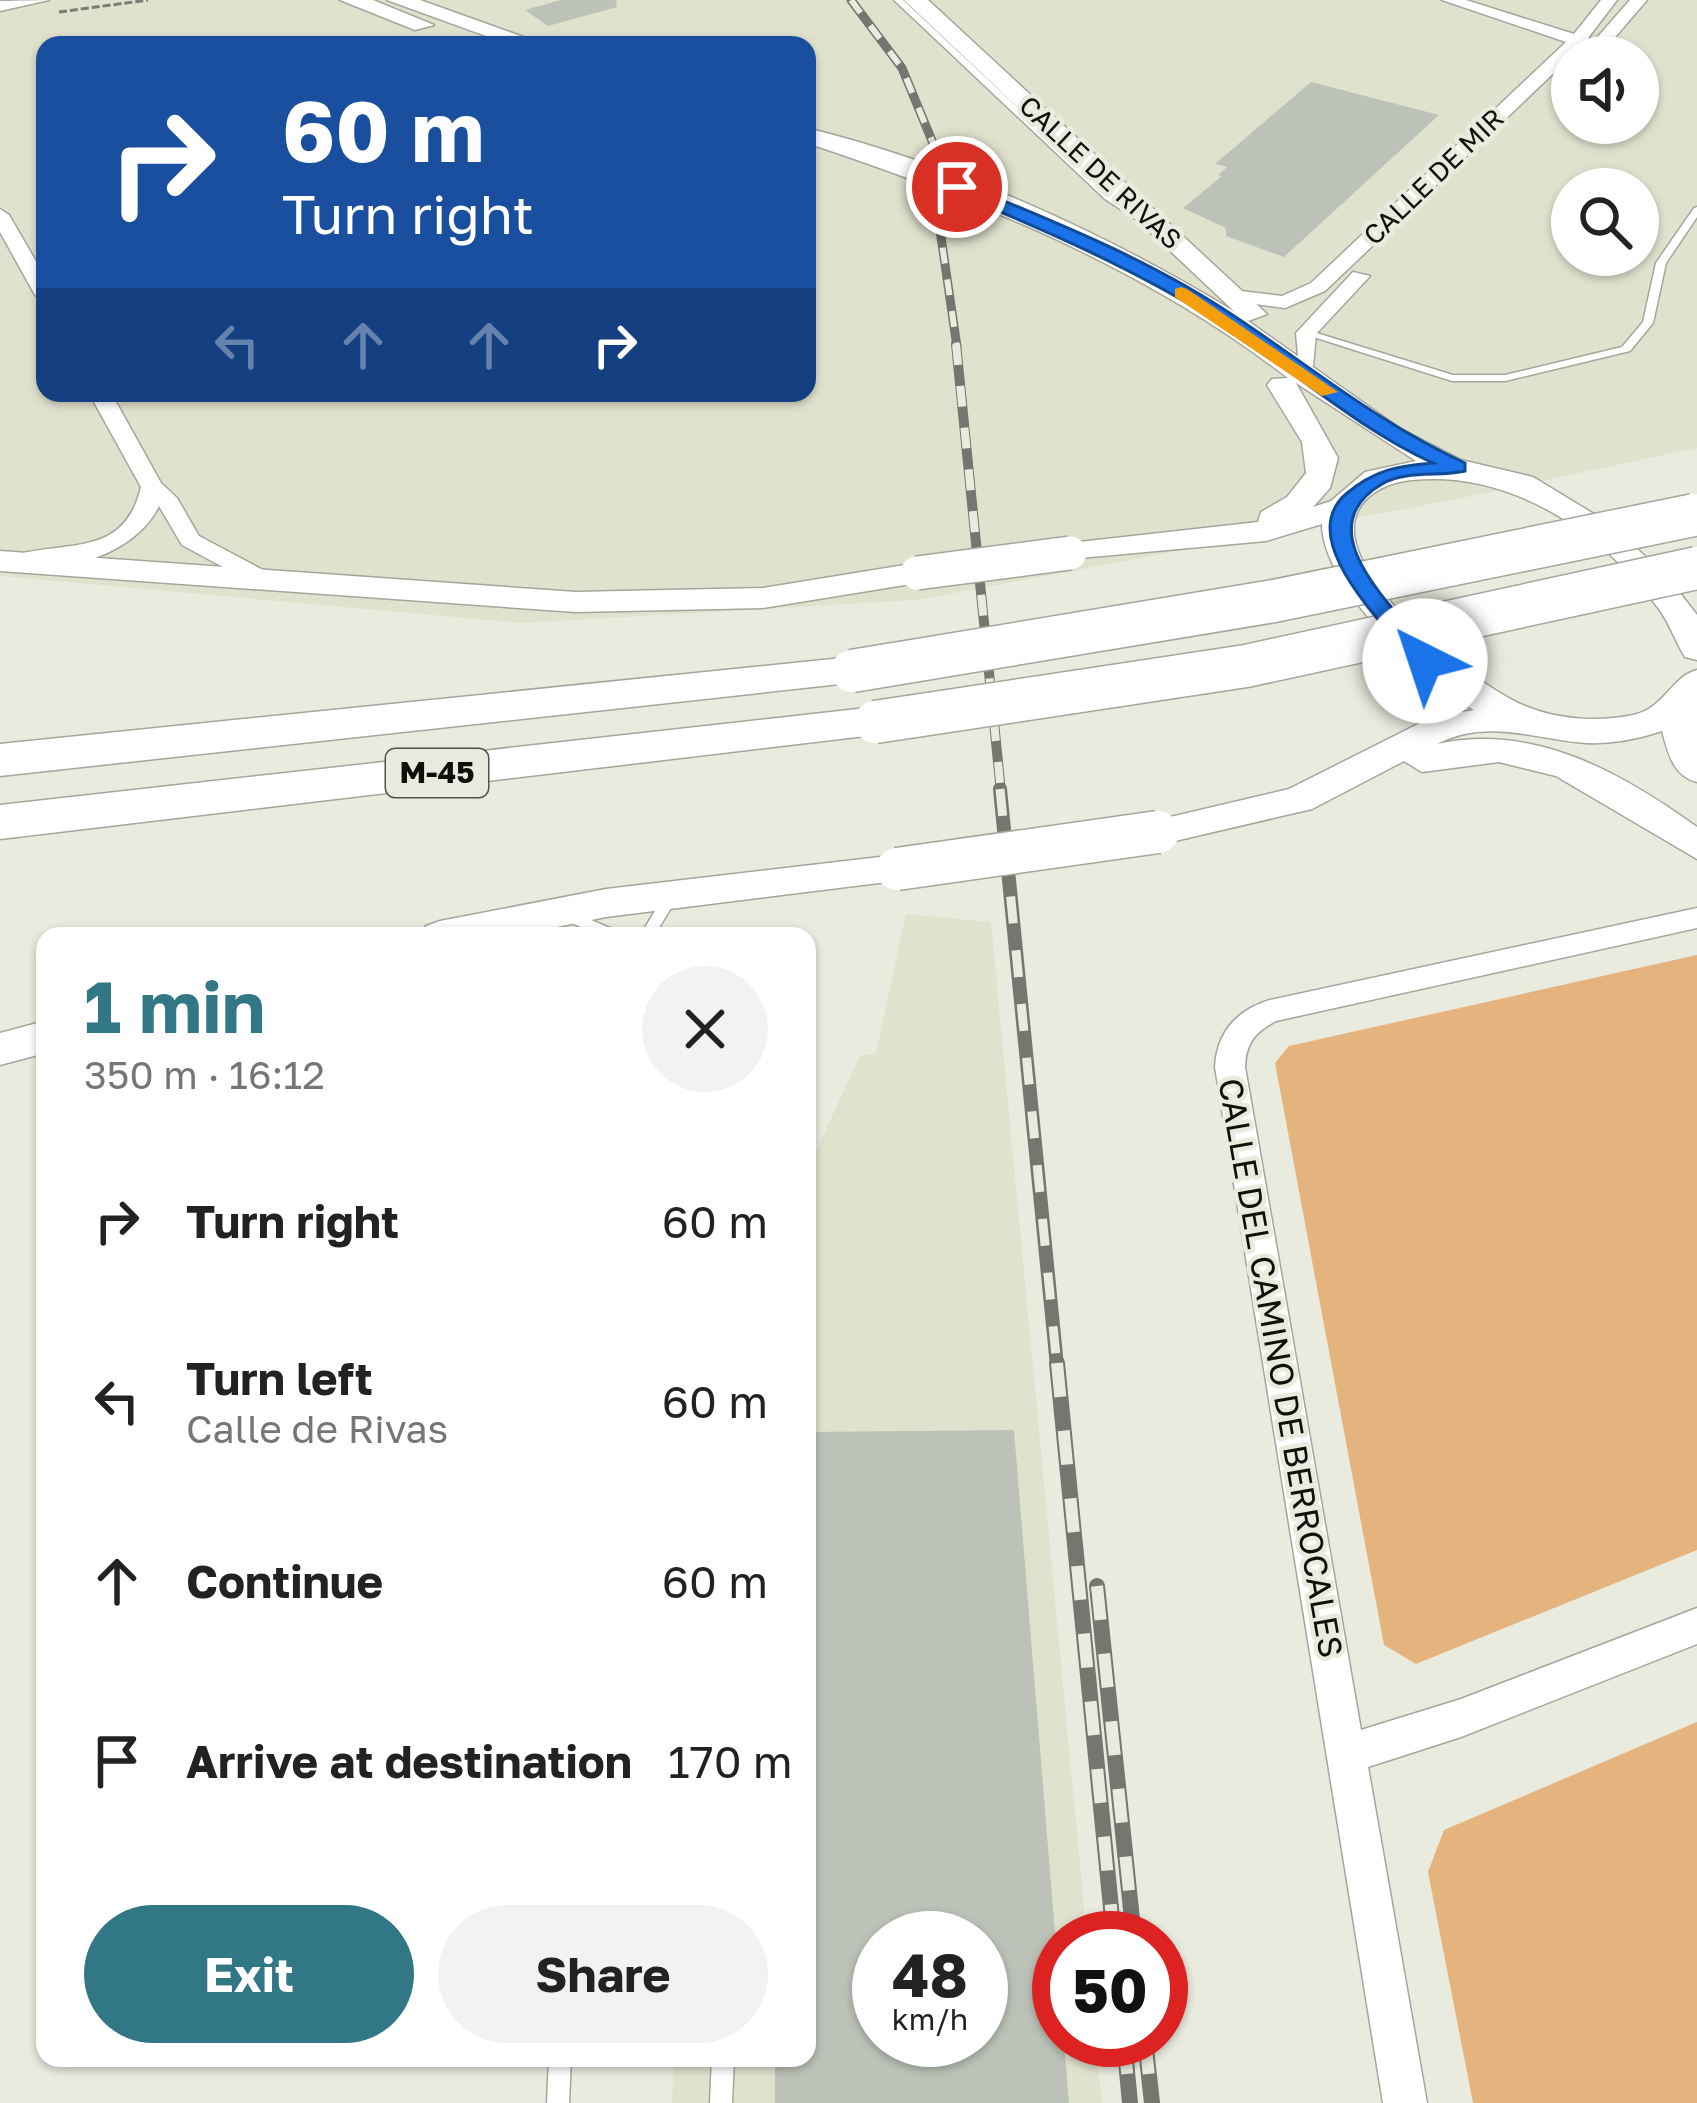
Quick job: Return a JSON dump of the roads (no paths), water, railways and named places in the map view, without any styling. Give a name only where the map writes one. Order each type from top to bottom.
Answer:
[{"type":"highway","name":"M-45","points":[[13,758],[851,671],[1212,616],[1474,566],[1696,515]]},
{"type":"highway","name":"M-45","points":[[8,822],[874,722],[1246,666],[1697,568]]},
{"type":"main road","points":[[351,0],[457,36]]},
{"type":"main road","points":[[398,0],[507,36]]},
{"type":"main road","name":"CALLE DE RIVAS","points":[[915,0],[1232,296],[1300,376],[1388,435],[1458,467]]},
{"type":"main road","points":[[816,138],[1000,203],[1072,236],[1225,318],[1300,376],[1355,455],[1350,499],[1336,529],[1345,556],[1383,612],[1425,661],[1470,695],[1517,717],[1593,730],[1654,722],[1674,710],[1697,681]]},
{"type":"main road","points":[[816,156],[982,216],[1049,247],[1196,328],[1300,376],[1323,447],[1320,482],[1290,509],[1226,534]]},
{"type":"main road","points":[[6,560],[576,602],[763,598],[917,573],[1266,532],[1350,499],[1396,472],[1458,467],[1524,481],[1576,510],[1670,598],[1697,649]]},
{"type":"main road","points":[[1674,710],[1687,757],[1697,770]]},
{"type":"main road","points":[[490,927],[672,896],[1158,832],[1299,800],[1445,725],[1517,717]]},
{"type":"main road","points":[[1593,730],[1619,746],[1697,842]]},
{"type":"main road","points":[[1357,774],[1470,749],[1518,752],[1566,762],[1697,842]]},
{"type":"main road","points":[[0,1049],[36,1039]]},
{"type":"street","points":[[1450,0],[1554,36]]},
{"type":"street","name":"CALLE DE MIR","points":[[1594,36],[1610,0]]},
{"type":"street","name":"CALLE DE MIR","points":[[1602,36],[1639,0]]},
{"type":"street","points":[[0,6],[42,7]]},
{"type":"street","name":"CALLE DE MIR","points":[[1232,296],[1285,302],[1318,287],[1551,82]]},
{"type":"street","name":"CALLE DE MIR","points":[[1306,333],[1551,94]]},
{"type":"street","points":[[0,215],[36,279]]},
{"type":"street","points":[[1300,376],[1306,333]]},
{"type":"street","points":[[105,402],[152,487],[169,503],[190,540],[270,583]]},
{"type":"street","points":[[6,560],[76,554],[124,537],[150,509],[152,487]]},
{"type":"street","name":"CALLE DEL CAMINO DE BERROCALES","points":[[1405,2103],[1230,1067],[1233,1042],[1252,1018],[1270,1011],[1697,918]]},
{"type":"street","points":[[1346,1754],[1461,1718],[1697,1626]]},
{"type":"lane","points":[[898,0],[1108,197],[1163,233]]},
{"type":"lane","points":[[1306,333],[1452,378],[1505,378],[1627,349],[1648,322],[1661,263],[1697,210]]},
{"type":"lane","points":[[653,927],[672,896]]},
{"type":"lane","points":[[562,914],[593,927]]},
{"type":"lane","points":[[557,2103],[559,2067]]},
{"type":"lane","points":[[722,2103],[723,2067]]},
{"type":"railway","points":[[851,0],[902,68],[942,165]]},
{"type":"railway","points":[[938,216],[957,347]]},
{"type":"railway","points":[[956,344],[1001,792]]},
{"type":"railway","points":[[1000,789],[1057,1366]]},
{"type":"railway","points":[[1057,1363],[1111,1911]]},
{"type":"railway","points":[[1097,1586],[1131,1911]]},
{"type":"railway","points":[[1127,2067],[1130,2103]]},
{"type":"railway","points":[[1148,2067],[1152,2103]]}]
